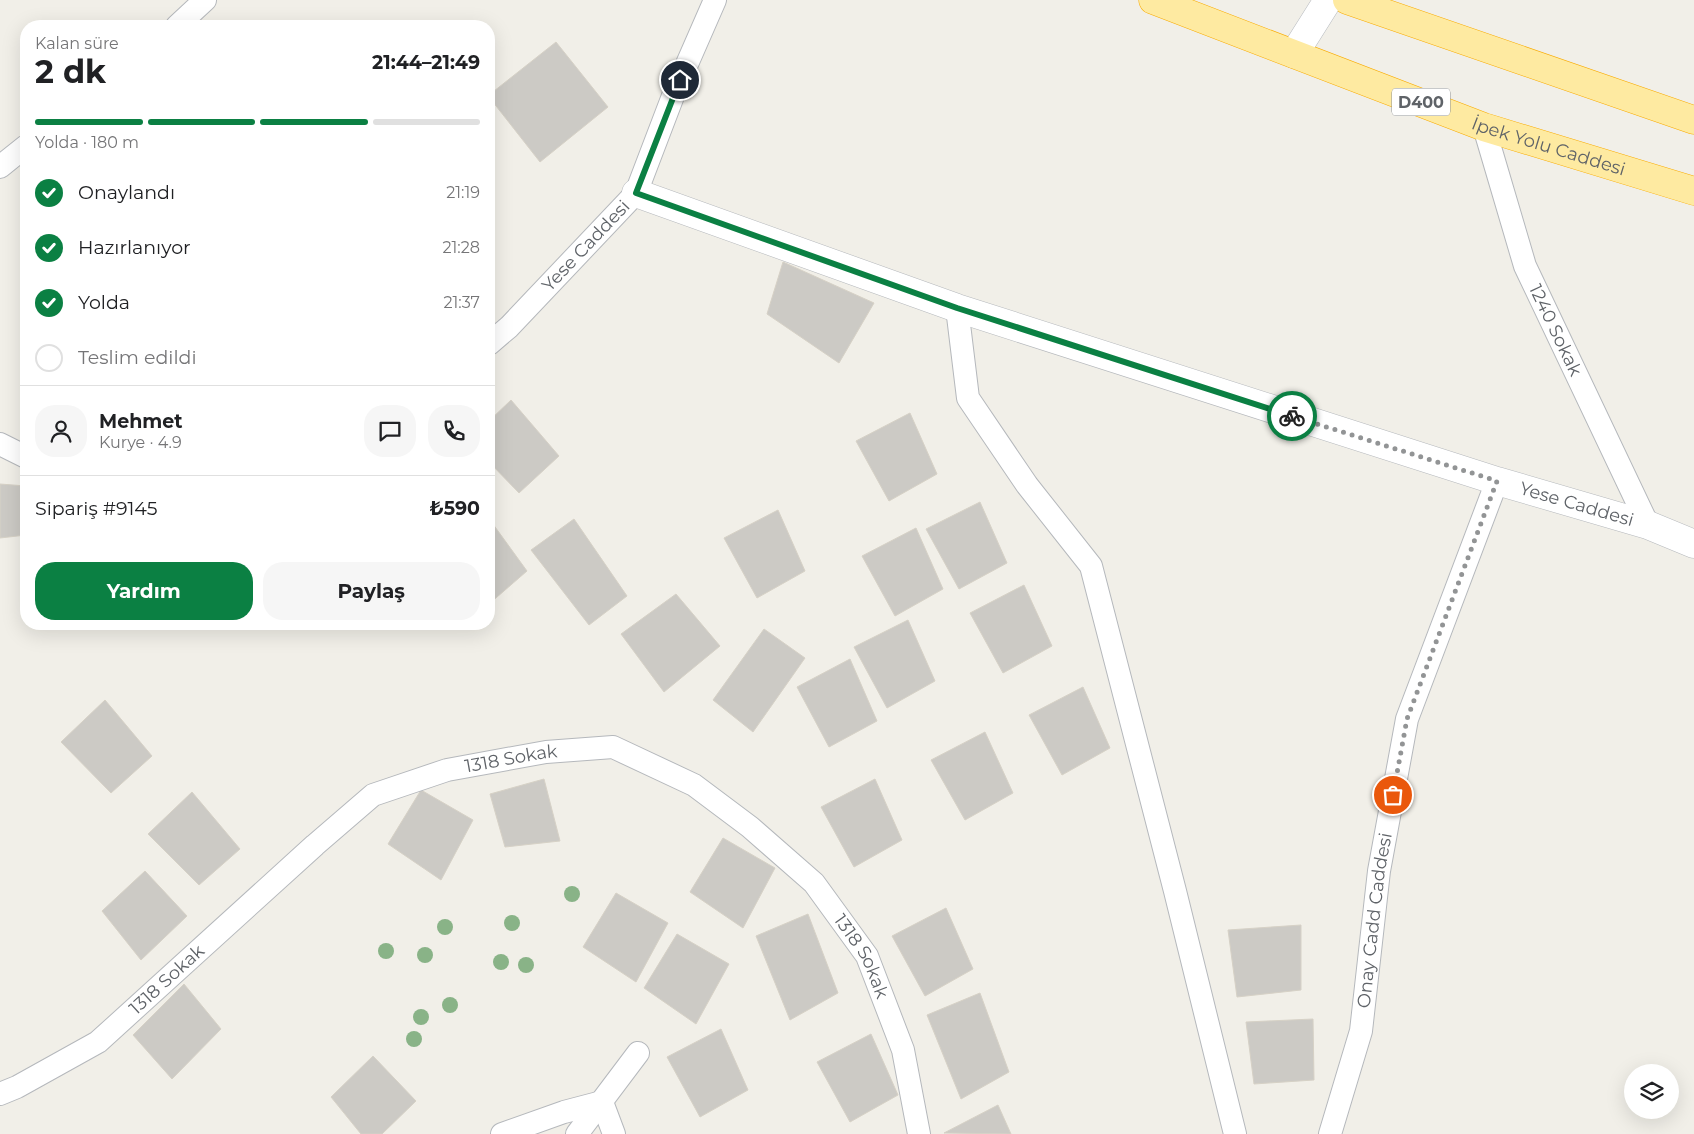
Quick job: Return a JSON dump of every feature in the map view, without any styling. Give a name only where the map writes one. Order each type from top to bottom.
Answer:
[{"type":"highway","name":"İpek Yolu Caddesi","points":[[1153,0],[1484,127],[1694,191]]},
{"type":"highway","points":[[1347,0],[1694,120]]},
{"type":"street","points":[[183,20],[205,0]]},
{"type":"street","points":[[636,193],[674,96],[715,0]]},
{"type":"street","points":[[1294,54],[1328,0]]},
{"type":"street","name":"1240 Sokak","points":[[1484,127],[1525,266],[1648,525]]},
{"type":"street","points":[[0,167],[20,151]]},
{"type":"street","name":"Yese Caddesi","points":[[495,339],[636,193],[957,308],[1497,481],[1648,525],[1694,544]]},
{"type":"street","points":[[957,308],[968,398],[1027,485],[1091,566],[1175,891],[1235,1134]]},
{"type":"street","points":[[0,444],[20,454]]},
{"type":"street","name":"Onay Cadd Caddesi","points":[[1330,1134],[1361,1031],[1379,871],[1407,719],[1497,481]]},
{"type":"street","name":"1318 Sokak","points":[[0,1094],[17,1087],[98,1042],[373,795],[447,770],[546,752],[613,747],[694,786],[750,827],[814,883],[867,956],[904,1050],[919,1134]]},
{"type":"street","points":[[577,1134],[638,1053]]},
{"type":"street","points":[[502,1134],[564,1112],[602,1102]]},
{"type":"street","points":[[602,1102],[614,1134]]},
{"type":"building","points":[[556,42],[608,107],[540,162],[495,105],[495,90]]},
{"type":"building","points":[[783,262],[874,303],[839,363],[767,314]]},
{"type":"building","points":[[511,400],[559,456],[519,493],[495,468],[495,415]]},
{"type":"building","points":[[910,413],[937,474],[889,501],[856,441]]},
{"type":"building","points":[[0,484],[20,486],[20,536],[0,538]]},
{"type":"building","points":[[980,502],[1007,563],[959,589],[926,529]]},
{"type":"building","points":[[778,510],[805,571],[757,598],[724,538]]},
{"type":"building","points":[[574,519],[627,596],[589,625],[531,550]]},
{"type":"building","points":[[495,527],[527,571],[495,599]]},
{"type":"building","points":[[916,528],[943,589],[895,616],[862,556]]},
{"type":"building","points":[[1024,585],[1052,646],[1003,673],[970,613]]},
{"type":"building","points":[[676,594],[720,646],[664,692],[621,634]]},
{"type":"building","points":[[908,620],[935,681],[887,708],[854,647]]},
{"type":"building","points":[[764,629],[805,658],[753,732],[713,700]]},
{"type":"building","points":[[850,659],[877,721],[829,747],[797,687]]},
{"type":"building","points":[[1083,687],[1110,748],[1062,775],[1029,715]]},
{"type":"building","points":[[105,700],[152,756],[111,793],[61,742]]},
{"type":"building","points":[[985,732],[1013,793],[965,820],[931,760]]},
{"type":"building","points":[[544,779],[560,841],[505,847],[490,794]]},
{"type":"building","points":[[875,779],[902,840],[854,867],[821,807]]},
{"type":"building","points":[[421,790],[473,820],[441,880],[388,844]]},
{"type":"building","points":[[192,792],[240,849],[199,885],[148,834]]},
{"type":"building","points":[[723,838],[775,868],[743,928],[690,892]]},
{"type":"building","points":[[145,871],[187,916],[141,960],[102,911]]},
{"type":"building","points":[[616,893],[668,923],[636,982],[583,947]]},
{"type":"building","points":[[946,908],[973,969],[925,996],[892,936]]},
{"type":"building","points":[[808,914],[838,993],[790,1020],[756,936]]},
{"type":"building","points":[[1301,925],[1301,990],[1237,997],[1228,930]]},
{"type":"building","points":[[677,934],[729,964],[696,1024],[644,988]]},
{"type":"building","points":[[184,984],[221,1029],[172,1079],[133,1035]]},
{"type":"building","points":[[980,993],[1009,1072],[961,1099],[927,1015]]},
{"type":"building","points":[[1313,1019],[1314,1080],[1254,1084],[1246,1022]]},
{"type":"building","points":[[721,1029],[748,1090],[700,1117],[667,1057]]},
{"type":"building","points":[[871,1034],[898,1095],[850,1122],[817,1062]]},
{"type":"building","points":[[373,1056],[416,1101],[382,1134],[361,1134],[331,1097]]},
{"type":"building","points":[[998,1105],[1011,1134],[944,1133]]},
{"type":"way so far","points":[[1292,416],[1497,481],[1407,719],[1393,795]]},
{"type":"route","points":[[680,80],[636,193],[957,308],[1292,416]]}]
